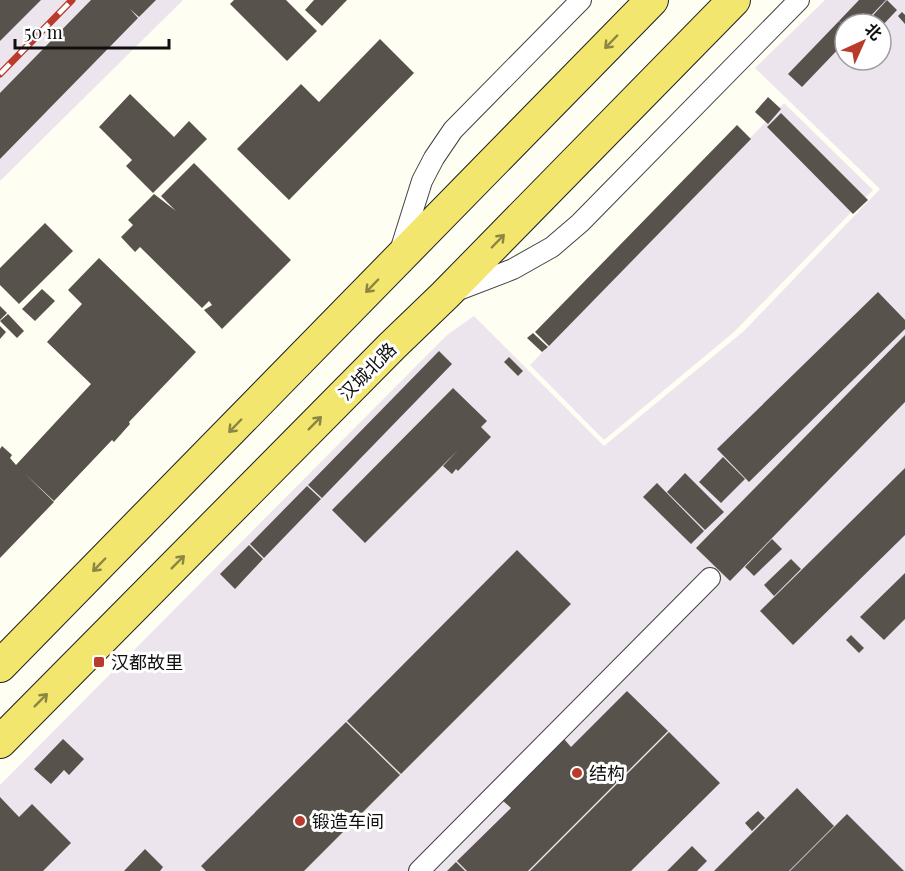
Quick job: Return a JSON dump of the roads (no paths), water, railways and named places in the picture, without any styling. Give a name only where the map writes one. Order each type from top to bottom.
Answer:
[{"type":"main road","points":[[0,666],[652,0]]},
{"type":"main road","name":"汉城北路","points":[[0,742],[445,295],[734,0]]},
{"type":"street","points":[[398,260],[422,181],[453,130],[581,0]]},
{"type":"street","points":[[445,295],[513,269],[559,241],[580,224],[799,0]]},
{"type":"street","points":[[419,871],[710,578]]},
{"type":"railway","points":[[0,74],[72,0]]},
{"type":"place","name":"汉都故里","points":[[99,662]]},
{"type":"place","name":"结构","points":[[577,773]]},
{"type":"place","name":"锻造车间","points":[[300,821]]}]
